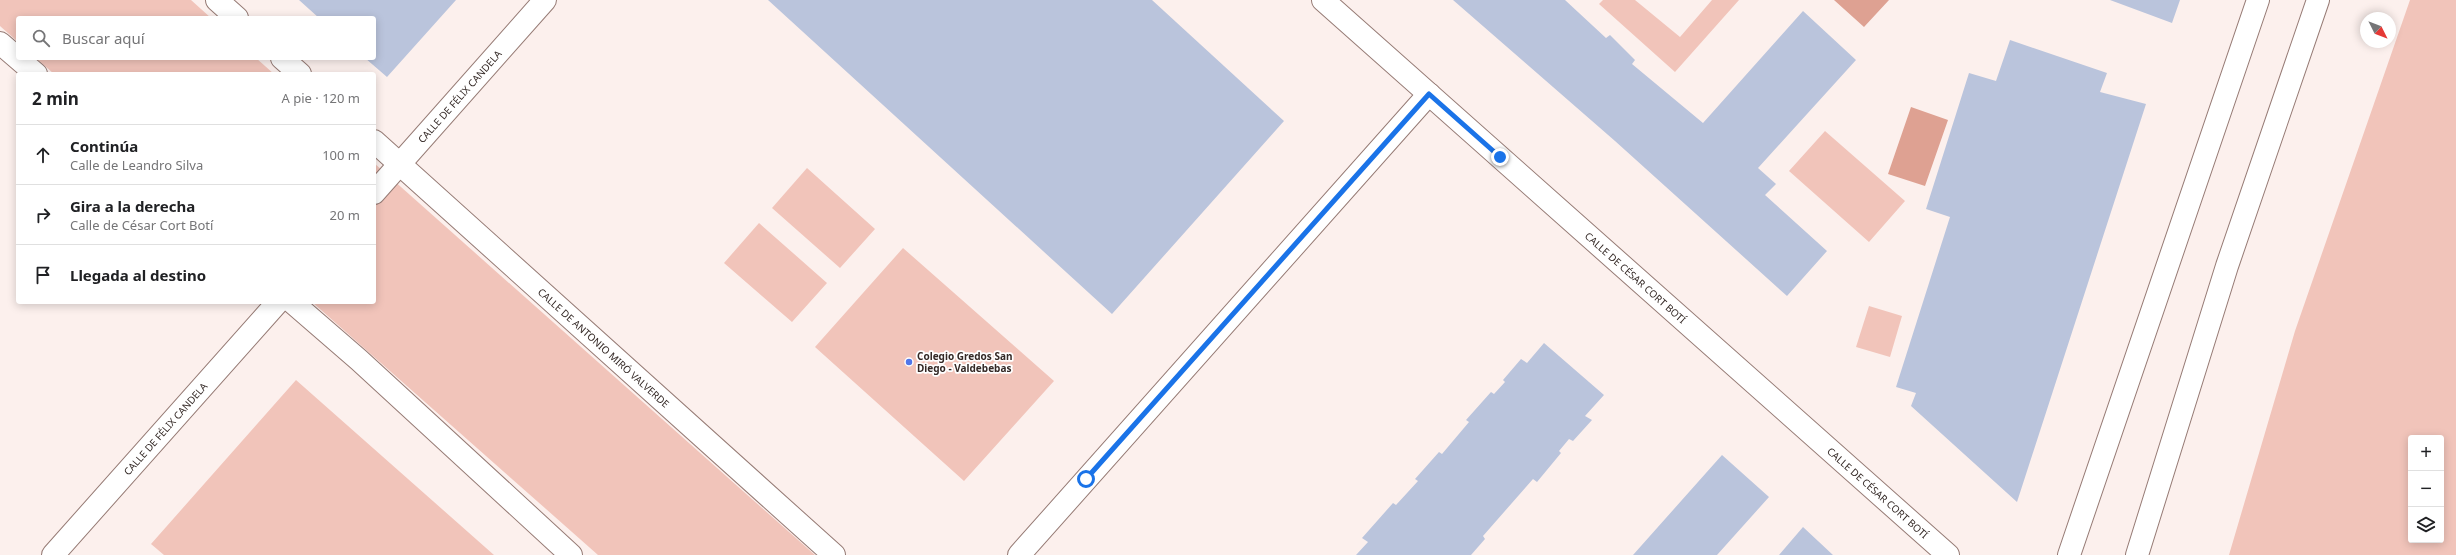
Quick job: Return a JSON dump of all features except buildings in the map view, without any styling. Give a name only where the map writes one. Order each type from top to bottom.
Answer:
[{"type":"street","points":[[217,0],[235,16]]},
{"type":"street","name":"CALLE DE FÉLIX CANDELA","points":[[376,191],[546,0]]},
{"type":"street","name":"CALLE DE CÉSAR CORT BOTÍ","points":[[1323,0],[1948,555]]},
{"type":"street","points":[[2069,555],[2258,0]]},
{"type":"street","points":[[2137,555],[2227,266],[2318,0]]},
{"type":"street","points":[[0,43],[16,57]]},
{"type":"street","points":[[20,60],[34,72]]},
{"type":"street","points":[[284,60],[298,72]]},
{"type":"street","points":[[1019,555],[1429,94]]},
{"type":"street","name":"CALLE DE ANTONIO MIRÓ VALVERDE","points":[[376,143],[834,555]]},
{"type":"street","name":"CALLE DE FÉLIX CANDELA","points":[[53,555],[276,304]]},
{"type":"street","points":[[294,304],[358,360],[571,555]]},
{"type":"shaded area","points":[[0,0],[191,0],[209,16],[16,16],[16,40],[0,26]]},
{"type":"shaded area","points":[[1603,0],[1635,0],[1680,37],[1712,0],[1739,0],[1675,72],[1599,4]]},
{"type":"shaded area","points":[[1834,0],[1889,0],[1864,27]]},
{"type":"shaded area","points":[[2410,0],[2456,0],[2456,555],[2229,555],[2295,331],[2393,48],[2396,48],[2396,40]]},
{"type":"shaded area","points":[[38,60],[258,60],[272,72],[52,72]]},
{"type":"shaded area","points":[[1911,107],[1948,120],[1925,186],[1888,174]]},
{"type":"shaded area","points":[[1825,131],[1905,201],[1869,242],[1789,171]]},
{"type":"shaded area","points":[[376,165],[815,555],[598,555],[314,304],[376,304]]},
{"type":"shaded area","points":[[807,168],[875,229],[840,268],[772,208]]},
{"type":"shaded area","points":[[759,223],[827,283],[792,322],[724,263]]},
{"type":"shaded area","points":[[903,248],[1054,381],[964,481],[815,347]]},
{"type":"shaded area","points":[[1869,306],[1902,316],[1890,357],[1856,347]]},
{"type":"shaded area","points":[[296,380],[494,555],[164,555],[151,544]]},
{"type":"place","name":"Colegio Gredos San Diego - Valdebebas","points":[[909,362]]},
{"type":"route","points":[[1086,479],[1429,94],[1500,157]]}]
